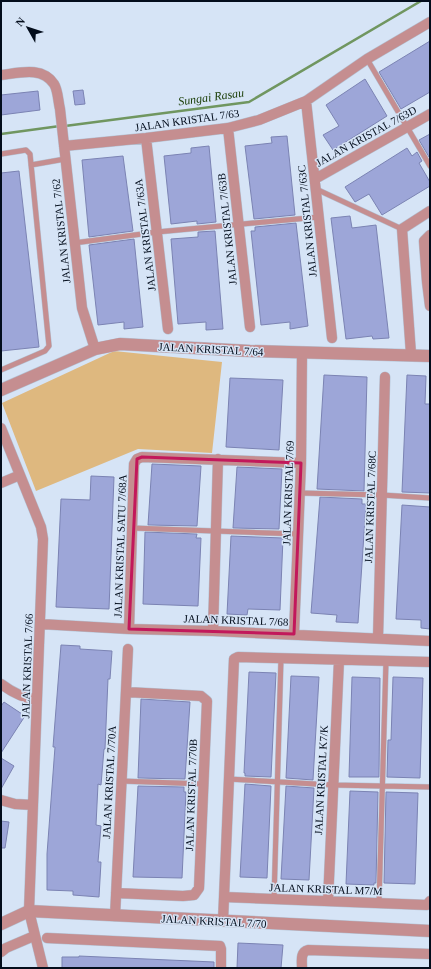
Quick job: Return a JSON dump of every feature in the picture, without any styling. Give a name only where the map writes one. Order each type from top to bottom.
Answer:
[{"type":"street","name":"JALAN KRISTAL 7/63","points":[[63,141],[146,138],[228,128],[259,120],[306,101],[367,59],[430,22]]},
{"type":"street","name":"JALAN KRISTAL 7/62","points":[[1,75],[30,71],[40,73],[47,77],[54,85],[60,109],[82,308],[95,349]]},
{"type":"street","name":"JALAN KRISTAL 7/63C","points":[[306,101],[332,338]]},
{"type":"street","name":"JALAN KRISTAL 7/63D","points":[[315,184],[430,114]]},
{"type":"street","name":"JALAN KRISTAL 7/63B","points":[[228,128],[250,327]]},
{"type":"street","name":"JALAN KRISTAL 7/63A","points":[[146,138],[168,329]]},
{"type":"street","points":[[411,354],[402,229],[430,212]]},
{"type":"street","points":[[430,235],[424,241],[430,306]]},
{"type":"street","name":"JALAN KRISTAL 7/64","points":[[1,390],[95,349],[120,344],[302,352],[411,354],[430,356]]},
{"type":"street","name":"JALAN KRISTAL 7/69","points":[[294,634],[299,534],[302,352]]},
{"type":"street","name":"JALAN KRISTAL 7/68C","points":[[378,638],[385,377]]},
{"type":"street","name":"JALAN KRISTAL 7/66","points":[[1,428],[41,528],[42,539],[38,700],[29,911],[43,968]]},
{"type":"street","name":"JALAN KRISTAL SATU 7/68A","points":[[129,629],[134,464],[137,459],[142,457],[218,459]]},
{"type":"street","points":[[213,631],[218,459],[301,463]]},
{"type":"street","points":[[1,483],[20,475]]},
{"type":"street","name":"JALAN KRISTAL 7/68","points":[[40,624],[430,641]]},
{"type":"street","name":"JALAN KRISTAL 7/70A","points":[[115,916],[128,649]]},
{"type":"street","points":[[222,921],[234,659],[238,657],[430,662]]},
{"type":"street","name":"JALAN KRISTAL K7/K","points":[[328,901],[339,660]]},
{"type":"street","points":[[1,684],[14,693],[26,698],[38,700]]},
{"type":"street","name":"JALAN KRISTAL 7/70B","points":[[116,893],[183,896],[194,894],[199,888],[206,698],[201,696],[126,692]]},
{"type":"street","points":[[1,800],[15,804],[33,805]]},
{"type":"street","name":"JALAN KRISTAL M7/M","points":[[224,897],[378,903],[428,903]]},
{"type":"street","name":"JALAN KRISTAL 7/70","points":[[1,924],[29,911],[430,931]]},
{"type":"street","points":[[1,952],[6,948],[34,936]]},
{"type":"street","points":[[48,938],[220,946],[221,968]]},
{"type":"street","points":[[302,968],[302,955],[304,951],[308,950],[430,954]]},
{"type":"lane","points":[[367,59],[430,166]]},
{"type":"lane","points":[[1,154],[26,150],[30,154],[48,346],[45,351],[1,370]]},
{"type":"lane","points":[[31,164],[65,159]]},
{"type":"lane","points":[[315,184],[402,229]]},
{"type":"lane","points":[[74,243],[157,232],[319,217]]},
{"type":"lane","points":[[300,493],[430,498]]},
{"type":"lane","points":[[132,528],[299,534]]},
{"type":"lane","points":[[274,899],[281,658]]},
{"type":"lane","points":[[378,903],[386,661]]},
{"type":"lane","points":[[228,779],[333,785],[430,787]]},
{"type":"lane","points":[[121,781],[204,784]]},
{"type":"highlighted area","points":[[142,457],[301,463],[294,634],[129,629],[137,459]]},
{"type":"shaded area","points":[[114,351],[222,362],[212,453],[138,449],[36,491],[2,403]]},
{"type":"building","points":[[430,41],[430,92],[401,109],[379,72]]},
{"type":"building","points":[[365,79],[387,116],[333,150],[323,135],[339,126],[326,105]]},
{"type":"building","points":[[83,90],[85,104],[75,105],[73,91]]},
{"type":"building","points":[[38,91],[40,110],[1,115],[1,95]]},
{"type":"building","points":[[430,134],[430,157],[429,157],[419,140]]},
{"type":"building","points":[[287,136],[295,215],[254,219],[245,146],[272,143],[271,137]]},
{"type":"building","points":[[209,146],[216,222],[197,224],[197,221],[171,224],[164,156],[191,153],[191,148]]},
{"type":"building","points":[[407,148],[412,156],[417,152],[422,161],[419,163],[430,182],[430,186],[382,215],[369,194],[355,202],[345,187]]},
{"type":"building","points":[[123,156],[133,231],[89,237],[82,160]]},
{"type":"building","points":[[19,171],[39,347],[1,351],[1,173]]},
{"type":"building","points":[[350,216],[352,228],[376,225],[389,338],[373,339],[372,336],[346,339],[331,218]]},
{"type":"building","points":[[296,223],[308,326],[290,329],[290,322],[261,325],[251,231],[255,231],[255,227]]},
{"type":"building","points":[[215,231],[223,329],[206,330],[206,322],[178,324],[171,239],[198,237],[198,232]]},
{"type":"building","points":[[134,239],[143,327],[124,329],[124,322],[98,325],[89,245]]},
{"type":"building","points":[[324,375],[367,377],[364,491],[317,489]]},
{"type":"building","points":[[407,375],[426,376],[425,404],[430,404],[430,493],[402,492]]},
{"type":"building","points":[[230,378],[283,380],[279,450],[226,447]]},
{"type":"building","points":[[152,464],[201,466],[197,526],[148,525]]},
{"type":"building","points":[[237,467],[282,469],[279,529],[233,528]]},
{"type":"building","points":[[91,476],[114,477],[109,609],[56,607],[61,499],[90,500]]},
{"type":"building","points":[[320,497],[362,499],[362,504],[366,504],[358,623],[336,622],[337,615],[311,613]]},
{"type":"building","points":[[402,505],[430,507],[430,629],[421,628],[421,620],[396,619]]},
{"type":"building","points":[[145,532],[197,534],[196,538],[201,538],[198,606],[143,604]]},
{"type":"building","points":[[231,536],[283,538],[280,610],[248,609],[247,615],[227,614]]},
{"type":"building","points":[[61,645],[80,646],[80,649],[112,651],[110,679],[108,679],[105,749],[101,785],[98,784],[96,825],[101,826],[98,862],[101,862],[99,897],[73,895],[73,891],[47,890],[47,854],[55,747],[53,747]]},
{"type":"building","points":[[249,672],[276,673],[271,777],[245,776],[244,773]]},
{"type":"building","points":[[291,676],[319,677],[313,780],[286,778]]},
{"type":"building","points":[[352,677],[380,678],[379,777],[349,777]]},
{"type":"building","points":[[393,677],[423,678],[420,778],[387,777],[388,740],[391,740]]},
{"type":"building","points":[[141,699],[190,702],[185,779],[138,778]]},
{"type":"building","points":[[4,702],[25,716],[1,753],[1,706]]},
{"type":"building","points":[[1,758],[14,766],[1,789]]},
{"type":"building","points":[[245,784],[271,786],[267,878],[240,877]]},
{"type":"building","points":[[138,786],[184,787],[184,792],[186,792],[182,878],[133,877]]},
{"type":"building","points":[[286,786],[314,788],[309,880],[281,879]]},
{"type":"building","points":[[350,791],[378,792],[376,883],[374,883],[374,885],[346,884]]},
{"type":"building","points":[[386,792],[418,793],[415,884],[384,883]]},
{"type":"building","points":[[1,821],[9,822],[5,848],[1,848]]},
{"type":"building","points":[[238,943],[283,945],[281,968],[237,968]]},
{"type":"building","points":[[79,956],[214,962],[214,968],[62,968],[62,957]]},
{"type":"waterway","name":"Sungai Rasau","points":[[65,126],[249,102],[421,1]]},
{"type":"waterway","name":"Sungai Rasau","points":[[1,134],[60,126]]}]
